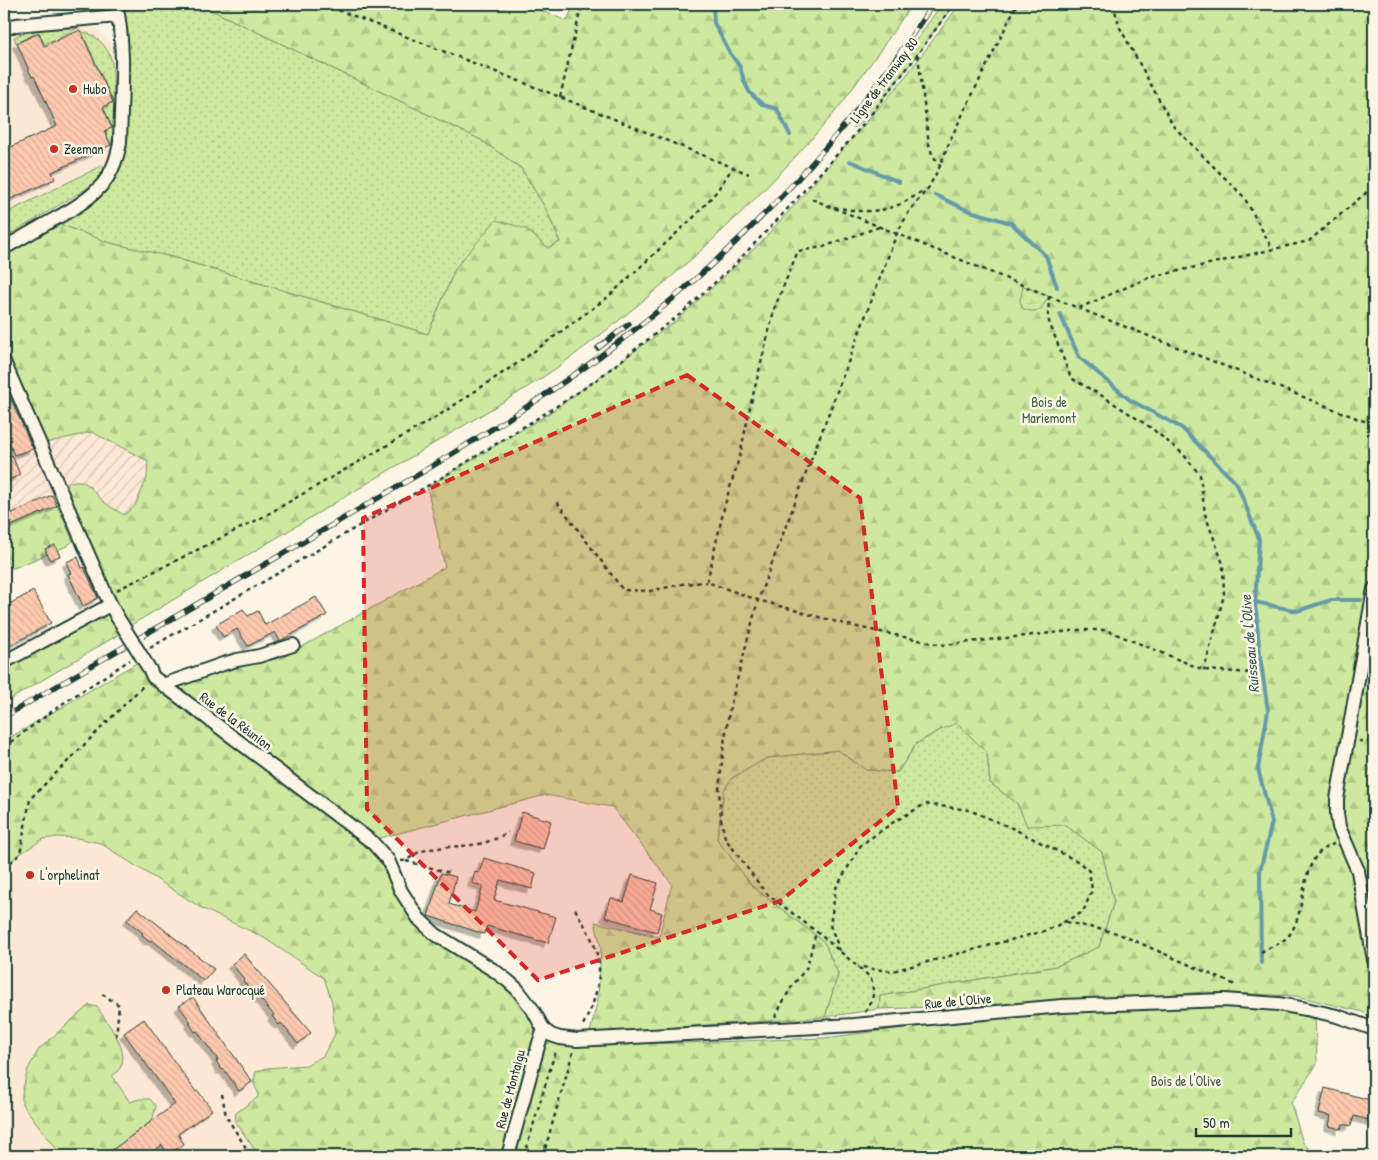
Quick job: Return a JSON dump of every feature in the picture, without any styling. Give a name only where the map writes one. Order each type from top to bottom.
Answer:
[{"type":"street","points":[[4,29],[117,10],[122,63],[120,143],[118,156],[106,180],[99,189],[76,207],[4,248]]},
{"type":"street","name":"Rue de la Réunion","points":[[4,362],[111,605],[155,677],[372,842],[388,860],[402,891],[419,919],[435,934],[508,981],[517,989],[533,1010],[544,1030]]},
{"type":"street","points":[[1374,589],[1337,799],[1339,827],[1358,871],[1374,960]]},
{"type":"street","points":[[4,662],[111,605]]},
{"type":"street","points":[[155,677],[259,656],[293,645]]},
{"type":"street","name":"Rue de l'Olive","points":[[544,1030],[551,1035],[568,1039],[854,1025],[1062,1006],[1224,1000],[1278,1004],[1306,1009],[1337,1016],[1374,1028]]},
{"type":"street","name":"Rue de Montaigu","points":[[508,1156],[538,1043],[544,1030]]},
{"type":"path","points":[[323,4],[749,174]]},
{"type":"path","points":[[560,97],[582,4]]},
{"type":"path","name":"Ligne de tramway 80","points":[[149,648],[446,475],[595,381],[682,312],[707,290],[781,216],[852,138],[954,4]]},
{"type":"path","points":[[854,1025],[870,1006],[874,992],[871,978],[764,892],[726,838],[721,819],[719,790],[724,744],[730,707],[758,600],[897,233],[910,210],[929,187],[1017,4]]},
{"type":"path","points":[[1113,4],[1120,28],[1174,128],[1244,197],[1273,250]]},
{"type":"path","points":[[917,54],[932,154],[940,166]]},
{"type":"path","points":[[111,605],[438,416],[526,358],[608,296],[695,216],[717,191],[732,167]]},
{"type":"path","points":[[1078,308],[1148,278],[1309,241],[1374,186]]},
{"type":"path","points":[[826,205],[860,212],[874,212],[897,206],[914,198],[929,187]]},
{"type":"path","points":[[812,199],[1078,308],[1374,425]]},
{"type":"path","points":[[707,582],[725,504],[740,455],[775,307],[798,251],[822,248],[879,227]]},
{"type":"path","points":[[1049,296],[1048,320],[1070,378],[1104,397],[1150,427],[1183,454],[1200,475],[1205,514],[1223,564],[1224,595],[1204,670]]},
{"type":"path","points":[[556,502],[623,590],[650,591],[682,584],[707,582],[758,600],[848,625],[942,645],[1080,630],[1106,630],[1204,670],[1252,673]]},
{"type":"path","points":[[4,747],[62,704],[132,658]]},
{"type":"path","points":[[4,868],[20,854],[30,799],[155,677]]},
{"type":"path","points":[[840,952],[830,925],[836,888],[861,845],[892,823],[925,804],[968,810],[1012,828],[1079,862],[1089,871],[1092,890],[1084,912],[1048,930],[893,971],[856,965]]},
{"type":"path","points":[[404,861],[422,850],[485,843],[508,832]]},
{"type":"path","points":[[1261,952],[1289,936],[1295,925],[1310,865],[1318,852],[1327,846],[1344,840]]},
{"type":"path","points":[[388,860],[404,861],[450,873]]},
{"type":"path","points":[[524,1156],[568,1039],[580,1029],[590,1012],[597,990],[600,969],[598,954],[591,936],[574,909]]},
{"type":"path","points":[[1065,922],[1117,933],[1197,967],[1234,984],[1244,1001]]},
{"type":"path","points":[[769,1030],[790,989],[807,966],[816,932]]},
{"type":"path","points":[[102,994],[120,1005],[116,1038]]},
{"type":"path","points":[[542,1156],[568,1039]]},
{"type":"path","points":[[222,1094],[226,1116],[251,1156]]},
{"type":"highlighted area","points":[[687,375],[860,498],[898,807],[780,901],[538,980],[367,809],[363,518]]},
{"type":"shaded area","points":[[78,25],[99,30],[111,44],[116,54],[115,145],[111,159],[103,165],[4,214],[4,36],[19,30]]},
{"type":"shaded area","points":[[92,432],[148,461],[147,478],[135,506],[124,515],[104,503],[88,484],[65,501],[4,528],[4,460],[41,444]]},
{"type":"shaded area","name":"Plateau Warocqué","points":[[59,837],[100,843],[203,909],[261,936],[324,978],[332,1002],[335,1034],[323,1056],[306,1065],[267,1068],[253,1082],[258,1093],[260,1156],[4,1156],[4,867],[43,839]]},
{"type":"green space","points":[[116,4],[199,4],[481,140],[521,168],[546,209],[560,242],[548,248],[526,229],[456,267],[428,334],[172,257],[110,243],[51,221],[76,207],[118,156]]},
{"type":"green space","points":[[199,4],[525,4],[567,21],[574,4],[912,4],[838,108],[774,180],[674,275],[603,333],[560,366],[526,388],[128,627],[65,501],[65,484],[72,481],[83,482],[104,502],[124,515],[135,506],[147,478],[148,461],[92,432],[41,444],[4,362],[4,248],[51,221],[110,243],[172,257],[428,334],[456,267],[496,220],[526,229],[548,248],[560,242],[546,209],[521,168],[481,140]]},
{"type":"green space","points":[[942,4],[954,4],[869,117],[853,128]]},
{"type":"green space","name":"Bois de Mariemont","points":[[960,4],[1374,4],[1374,1019],[1363,1012],[1296,996],[1205,992],[1072,1002],[879,1009],[880,996],[1057,966],[1099,947],[1114,902],[1102,852],[1065,825],[1027,826],[1017,803],[990,783],[987,753],[957,723],[938,731],[916,744],[898,772],[866,770],[838,750],[767,758],[732,778],[724,790],[717,839],[752,886],[824,942],[838,974],[825,1017],[590,1033],[598,998],[601,947],[595,922],[659,937],[672,884],[612,807],[546,795],[380,838],[305,785],[180,688],[186,682],[242,665],[282,658],[445,567],[427,487],[548,414],[676,321],[760,243],[799,200],[902,81]]},
{"type":"green space","points":[[78,28],[44,44],[39,32],[16,43],[14,37],[37,30]]},
{"type":"green space","points":[[82,32],[91,35],[103,44],[112,62],[115,112],[111,145],[105,131],[112,127],[103,107],[113,102]]},
{"type":"green space","points":[[103,165],[104,170],[96,183],[4,238],[4,214]]},
{"type":"green space","points":[[1023,286],[1049,296],[1040,310],[1031,311],[1023,309],[1020,301]]},
{"type":"green space","points":[[57,505],[73,541],[67,546],[10,568],[4,556],[4,528]]},
{"type":"green space","points":[[109,611],[121,633],[4,703],[4,669]]},
{"type":"green space","points":[[138,662],[376,849],[414,917],[467,956],[516,997],[535,1025],[532,1053],[503,1156],[259,1156],[235,1121],[236,1113],[258,1097],[258,1092],[253,1082],[256,1072],[267,1068],[306,1065],[323,1056],[335,1034],[332,1002],[324,978],[261,936],[203,909],[100,843],[77,838],[59,837],[43,839],[4,867],[4,741]]},
{"type":"green space","points":[[957,723],[987,753],[990,783],[1017,803],[1027,825],[1065,824],[1102,852],[1114,902],[1099,947],[1057,966],[880,996],[879,1009],[825,1017],[838,974],[824,942],[752,886],[717,839],[724,790],[732,778],[767,758],[838,750],[866,770],[898,772],[916,744]]},
{"type":"green space","points":[[89,1005],[97,1007],[120,1044],[123,1061],[119,1069],[112,1076],[130,1102],[139,1099],[150,1099],[156,1106],[152,1121],[104,1156],[62,1156],[22,1104],[22,1093],[28,1069],[39,1049]]},
{"type":"green space","name":"Bois de l'Olive","points":[[1218,1005],[1291,1011],[1315,1016],[1317,1064],[1291,1103],[1303,1143],[1316,1156],[512,1156],[529,1107],[544,1046],[557,1039],[586,1044],[824,1038],[975,1019],[1137,1006]]},
{"type":"building","name":"Hubo","points":[[80,30],[113,102],[103,107],[112,128],[104,131],[111,145],[52,172],[55,179],[4,202],[4,150],[57,126],[17,43],[39,33],[44,46]]},
{"type":"building","points":[[4,384],[33,449],[14,455],[4,430]]},
{"type":"building","points":[[12,455],[20,475],[4,482],[4,459]]},
{"type":"building","points":[[52,495],[57,506],[4,529],[4,517]]},
{"type":"building","points":[[55,545],[60,556],[50,560],[45,549]]},
{"type":"building","points":[[78,557],[98,598],[83,606],[68,574],[71,573],[66,562]]},
{"type":"building","points":[[33,591],[51,623],[4,649],[4,607]]},
{"type":"building","points":[[316,597],[327,615],[280,641],[275,632],[248,646],[237,629],[223,637],[216,625],[243,609],[248,616],[258,611],[265,625]]},
{"type":"building","points":[[522,812],[551,821],[543,849],[514,841]]},
{"type":"building","points":[[484,858],[536,873],[532,889],[500,880],[494,900],[556,917],[548,943],[487,926],[484,934],[428,916],[441,873],[456,877],[449,904],[475,912],[483,886],[472,883],[475,872],[479,873]]},
{"type":"building","points":[[632,875],[658,883],[650,909],[662,913],[657,932],[605,917],[611,898],[624,902]]},
{"type":"building","points":[[137,908],[214,969],[204,981],[152,940],[150,941],[142,935],[143,933],[127,920]]},
{"type":"building","points":[[244,954],[311,1033],[298,1044],[281,1023],[279,1025],[272,1016],[274,1015],[243,981],[244,979],[232,964]]},
{"type":"building","points":[[193,997],[252,1082],[239,1091],[224,1069],[222,1070],[216,1061],[218,1060],[197,1031],[195,1032],[189,1023],[191,1022],[179,1006]]},
{"type":"building","points":[[144,1019],[196,1092],[198,1091],[212,1110],[178,1134],[184,1144],[168,1155],[162,1145],[147,1156],[104,1156],[175,1104],[124,1033]]},
{"type":"building","points":[[1325,1088],[1374,1101],[1372,1121],[1354,1116],[1351,1126],[1343,1124],[1341,1129],[1329,1126],[1331,1116],[1319,1113]]},
{"type":"waterway","points":[[713,4],[714,23],[740,67],[750,93],[763,105],[777,109],[790,135]]},
{"type":"waterway","points":[[850,161],[899,182]]},
{"type":"waterway","points":[[935,195],[967,210],[1011,223],[1046,256],[1057,287]]},
{"type":"waterway","name":"Ruisseau de l'Olive","points":[[1060,314],[1079,357],[1130,400],[1182,428],[1237,484],[1259,539],[1255,602],[1268,711],[1258,769],[1272,822],[1260,871],[1261,963]]},
{"type":"waterway","points":[[1255,602],[1297,611],[1331,600],[1361,600]]},
{"type":"railway","points":[[4,717],[421,473],[547,393],[620,341],[659,310],[735,243],[805,171],[869,94],[933,4]]},
{"type":"railway","points":[[598,348],[629,324]]},
{"type":"place","name":"Hubo","points":[[73,89]]},
{"type":"place","name":"Zeeman","points":[[54,149]]},
{"type":"place","name":"L'orphelinat","points":[[30,875]]},
{"type":"place","name":"Plateau Warocqué","points":[[166,990]]}]
